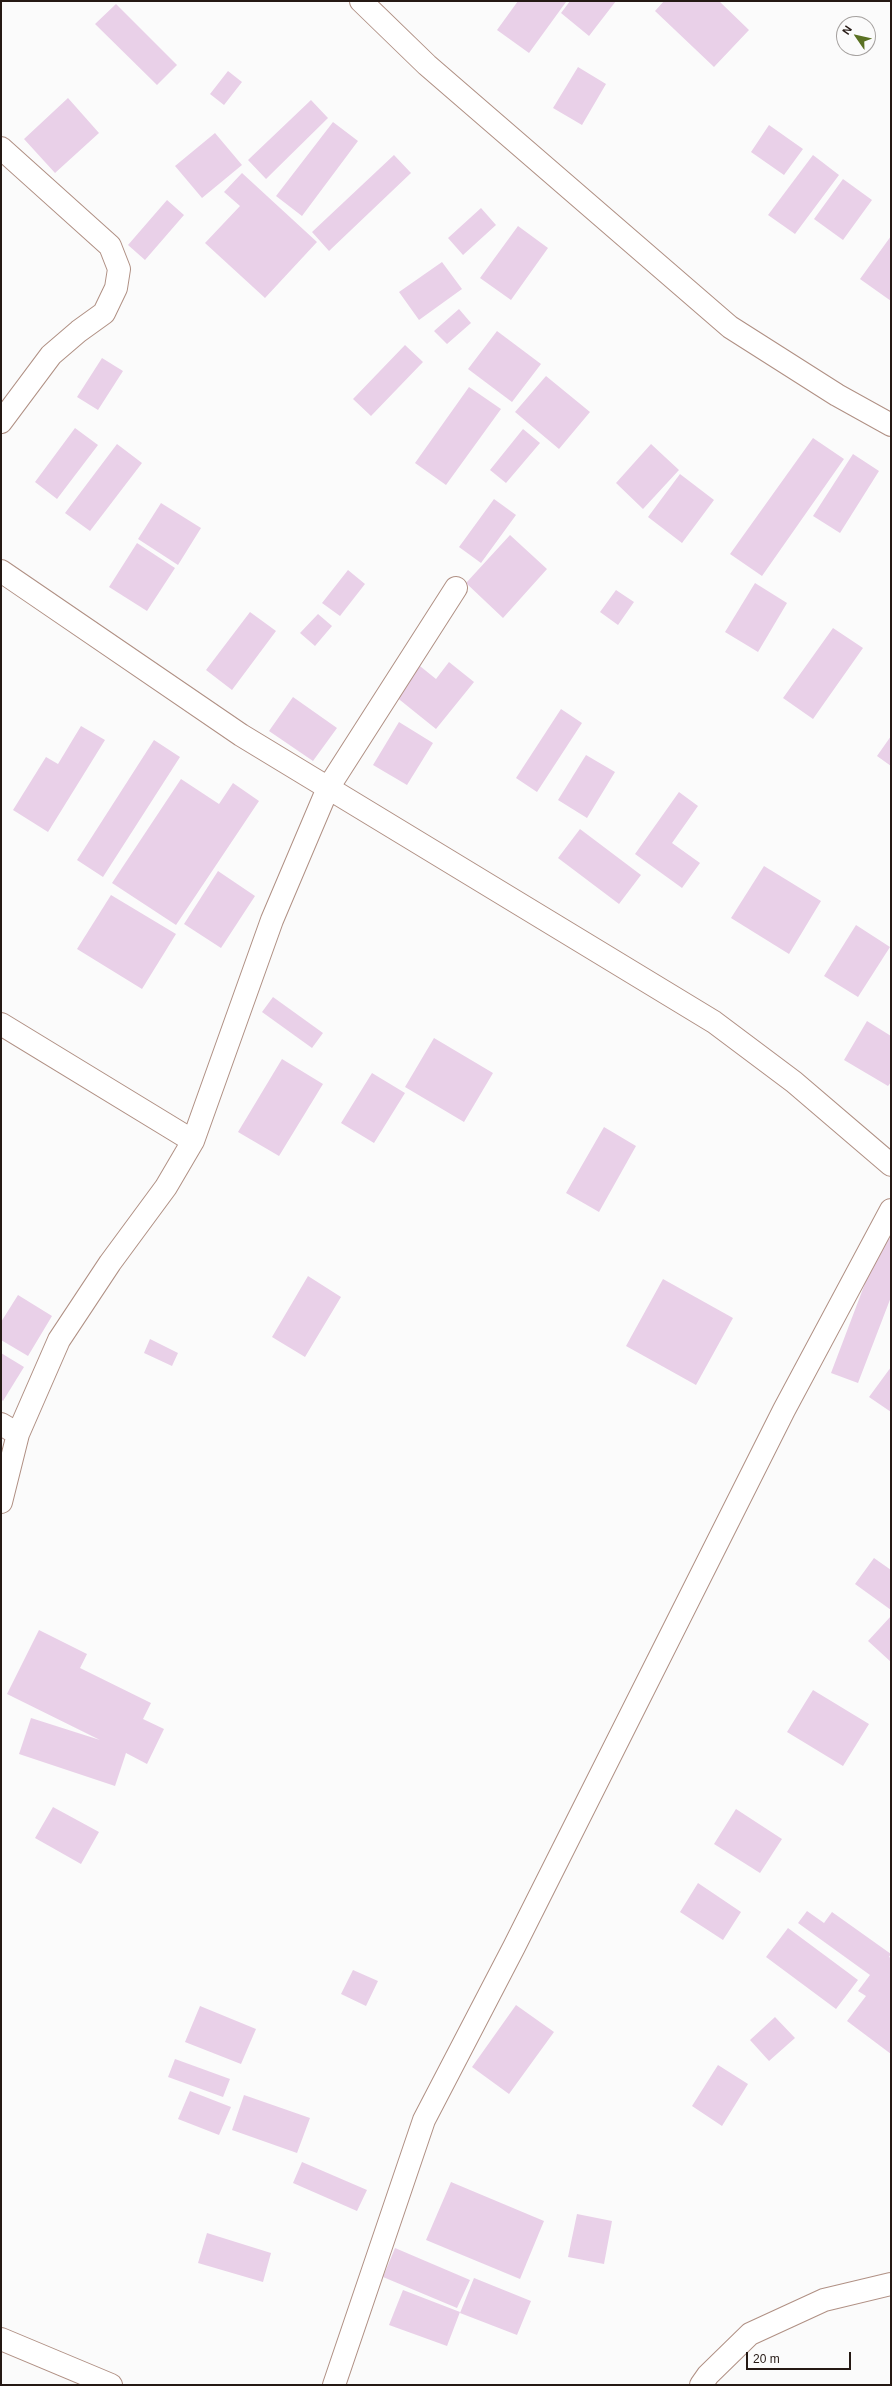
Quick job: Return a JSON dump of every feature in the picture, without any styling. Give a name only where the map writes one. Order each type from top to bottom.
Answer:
[{"type":"street","points":[[362,1],[427,65],[730,327],[837,395],[891,425]]},
{"type":"street","points":[[1,148],[110,246],[119,270],[116,288],[104,313],[79,331],[51,355],[1,422]]},
{"type":"street","points":[[1,571],[241,735],[714,1022],[794,1082],[891,1165]]},
{"type":"street","points":[[1,1502],[10,1430],[59,1340],[110,1263],[166,1187],[193,1141],[272,920],[328,788],[456,588]]},
{"type":"street","points":[[1,1024],[193,1141]]},
{"type":"street","points":[[334,2385],[424,2120],[518,1940],[784,1410],[891,1210]]},
{"type":"street","points":[[701,2385],[750,2334],[824,2300],[891,2284]]},
{"type":"street","points":[[1,2339],[111,2385]]},
{"type":"building","points":[[518,1],[566,2],[529,53],[497,30]]},
{"type":"building","points":[[570,1],[616,1],[589,36],[561,13]]},
{"type":"building","points":[[664,1],[719,1],[749,30],[714,67],[655,11]]},
{"type":"building","points":[[116,4],[177,65],[157,85],[95,24]]},
{"type":"building","points":[[578,67],[606,84],[582,125],[553,108]]},
{"type":"building","points":[[228,71],[242,82],[224,105],[210,94]]},
{"type":"building","points":[[68,98],[99,133],[55,173],[24,139]]},
{"type":"building","points":[[311,100],[328,118],[266,179],[248,160]]},
{"type":"building","points":[[333,122],[358,141],[302,216],[276,196]]},
{"type":"building","points":[[769,125],[803,149],[784,175],[751,152]]},
{"type":"building","points":[[215,133],[242,165],[202,198],[175,166]]},
{"type":"building","points":[[394,155],[411,173],[329,251],[312,232]]},
{"type":"building","points":[[813,155],[839,175],[795,234],[768,215]]},
{"type":"building","points":[[242,173],[317,242],[265,298],[205,243],[240,206],[224,192]]},
{"type":"building","points":[[843,179],[872,200],[843,240],[814,219]]},
{"type":"building","points":[[167,200],[184,215],[145,260],[128,245]]},
{"type":"building","points":[[481,208],[496,225],[463,255],[448,238]]},
{"type":"building","points":[[518,226],[548,248],[511,300],[480,278]]},
{"type":"building","points":[[891,236],[891,301],[860,279]]},
{"type":"building","points":[[442,262],[462,289],[419,320],[399,292]]},
{"type":"building","points":[[459,309],[471,323],[447,344],[434,331]]},
{"type":"building","points":[[497,331],[541,364],[512,402],[468,369]]},
{"type":"building","points":[[405,345],[423,362],[371,416],[353,399]]},
{"type":"building","points":[[102,358],[123,371],[98,410],[77,397]]},
{"type":"building","points":[[546,376],[590,412],[559,449],[515,412]]},
{"type":"building","points":[[469,387],[501,409],[446,485],[415,463]]},
{"type":"building","points":[[75,428],[98,445],[57,499],[35,482]]},
{"type":"building","points":[[523,429],[540,443],[506,483],[490,470]]},
{"type":"building","points":[[813,438],[844,459],[762,576],[730,554]]},
{"type":"building","points":[[117,444],[142,463],[90,531],[65,513]]},
{"type":"building","points":[[651,444],[679,470],[643,509],[616,483]]},
{"type":"building","points":[[853,454],[879,471],[840,533],[813,516]]},
{"type":"building","points":[[680,474],[714,500],[682,543],[648,517]]},
{"type":"building","points":[[494,499],[516,515],[481,563],[459,547]]},
{"type":"building","points":[[161,503],[201,528],[178,565],[138,539]]},
{"type":"building","points":[[510,535],[547,569],[503,618],[466,583]]},
{"type":"building","points":[[137,543],[175,568],[147,611],[109,587]]},
{"type":"building","points":[[348,570],[365,584],[340,616],[322,603]]},
{"type":"building","points":[[755,583],[787,603],[758,652],[725,632]]},
{"type":"building","points":[[616,590],[634,602],[618,625],[600,612]]},
{"type":"building","points":[[250,612],[276,631],[232,690],[206,670]]},
{"type":"building","points":[[318,614],[332,626],[315,646],[300,633]]},
{"type":"building","points":[[833,628],[863,648],[813,719],[783,698]]},
{"type":"building","points":[[410,658],[436,679],[449,662],[474,682],[436,729],[385,688]]},
{"type":"building","points":[[293,697],[337,728],[313,761],[269,731]]},
{"type":"building","points":[[561,709],[582,723],[537,792],[516,778]]},
{"type":"building","points":[[399,722],[433,743],[407,785],[373,765]]},
{"type":"building","points":[[81,726],[105,740],[48,832],[13,810],[46,757],[58,764]]},
{"type":"building","points":[[891,736],[891,766],[877,756]]},
{"type":"building","points":[[154,740],[180,757],[103,877],[77,860]]},
{"type":"building","points":[[586,755],[615,772],[587,818],[558,800]]},
{"type":"building","points":[[181,779],[219,804],[233,783],[259,801],[176,925],[112,883]]},
{"type":"building","points":[[679,792],[698,806],[672,843],[700,863],[682,888],[635,854]]},
{"type":"building","points":[[580,829],[641,875],[619,904],[558,858]]},
{"type":"building","points":[[764,866],[821,901],[789,954],[731,918]]},
{"type":"building","points":[[218,871],[255,896],[221,948],[184,924]]},
{"type":"building","points":[[111,895],[176,934],[142,989],[77,949]]},
{"type":"building","points":[[856,925],[890,947],[858,997],[824,976]]},
{"type":"building","points":[[273,997],[323,1033],[312,1048],[262,1012]]},
{"type":"building","points":[[867,1021],[891,1036],[891,1082],[888,1086],[844,1060]]},
{"type":"building","points":[[434,1038],[493,1073],[464,1122],[405,1087]]},
{"type":"building","points":[[282,1059],[323,1084],[279,1156],[238,1132]]},
{"type":"building","points":[[372,1073],[405,1093],[374,1143],[341,1123]]},
{"type":"building","points":[[604,1127],[636,1146],[599,1212],[566,1193]]},
{"type":"building","points":[[883,1236],[891,1239],[891,1297],[858,1383],[831,1373]]},
{"type":"building","points":[[308,1276],[341,1297],[305,1357],[272,1337]]},
{"type":"building","points":[[663,1279],[733,1318],[696,1385],[626,1346]]},
{"type":"building","points":[[18,1295],[52,1316],[28,1356],[1,1340],[1,1322]]},
{"type":"building","points":[[150,1339],[178,1353],[172,1366],[144,1353]]},
{"type":"building","points":[[1,1353],[24,1367],[3,1401],[1,1399]]},
{"type":"building","points":[[891,1367],[891,1412],[869,1397]]},
{"type":"building","points":[[874,1558],[891,1570],[891,1610],[855,1584]]},
{"type":"building","points":[[891,1616],[891,1662],[868,1641]]},
{"type":"building","points":[[39,1630],[87,1654],[80,1668],[151,1703],[143,1719],[164,1729],[147,1764],[126,1753],[115,1786],[19,1754],[31,1718],[100,1740],[7,1694]]},
{"type":"building","points":[[813,1690],[869,1724],[843,1766],[787,1732]]},
{"type":"building","points":[[53,1807],[99,1832],[81,1864],[35,1838]]},
{"type":"building","points":[[736,1809],[782,1839],[760,1873],[714,1844]]},
{"type":"building","points":[[698,1883],[741,1912],[723,1940],[680,1912]]},
{"type":"building","points":[[807,1911],[824,1923],[832,1912],[891,1954],[889,1957],[891,1958],[891,2054],[847,2021],[866,1996],[858,1991],[870,1975],[798,1923]]},
{"type":"building","points":[[788,1928],[858,1980],[836,2009],[766,1957]]},
{"type":"building","points":[[353,1970],[378,1981],[366,2006],[341,1994]]},
{"type":"building","points":[[516,2005],[554,2032],[509,2094],[472,2067]]},
{"type":"building","points":[[200,2006],[256,2029],[241,2064],[185,2042]]},
{"type":"building","points":[[775,2017],[795,2038],[769,2061],[750,2040]]},
{"type":"building","points":[[175,2059],[230,2079],[223,2097],[168,2077]]},
{"type":"building","points":[[718,2065],[748,2084],[722,2126],[692,2106]]},
{"type":"building","points":[[190,2091],[231,2107],[219,2135],[178,2119]]},
{"type":"building","points":[[244,2095],[310,2118],[297,2153],[232,2130]]},
{"type":"building","points":[[302,2162],[367,2190],[357,2211],[293,2183]]},
{"type":"building","points":[[451,2182],[544,2221],[520,2279],[426,2240]]},
{"type":"building","points":[[577,2214],[612,2221],[604,2264],[568,2257]]},
{"type":"building","points":[[207,2233],[271,2253],[263,2282],[198,2263]]},
{"type":"building","points":[[395,2248],[470,2280],[457,2308],[383,2277]]},
{"type":"building","points":[[474,2278],[531,2301],[517,2335],[460,2313]]},
{"type":"building","points":[[403,2290],[460,2312],[447,2346],[389,2325]]}]
